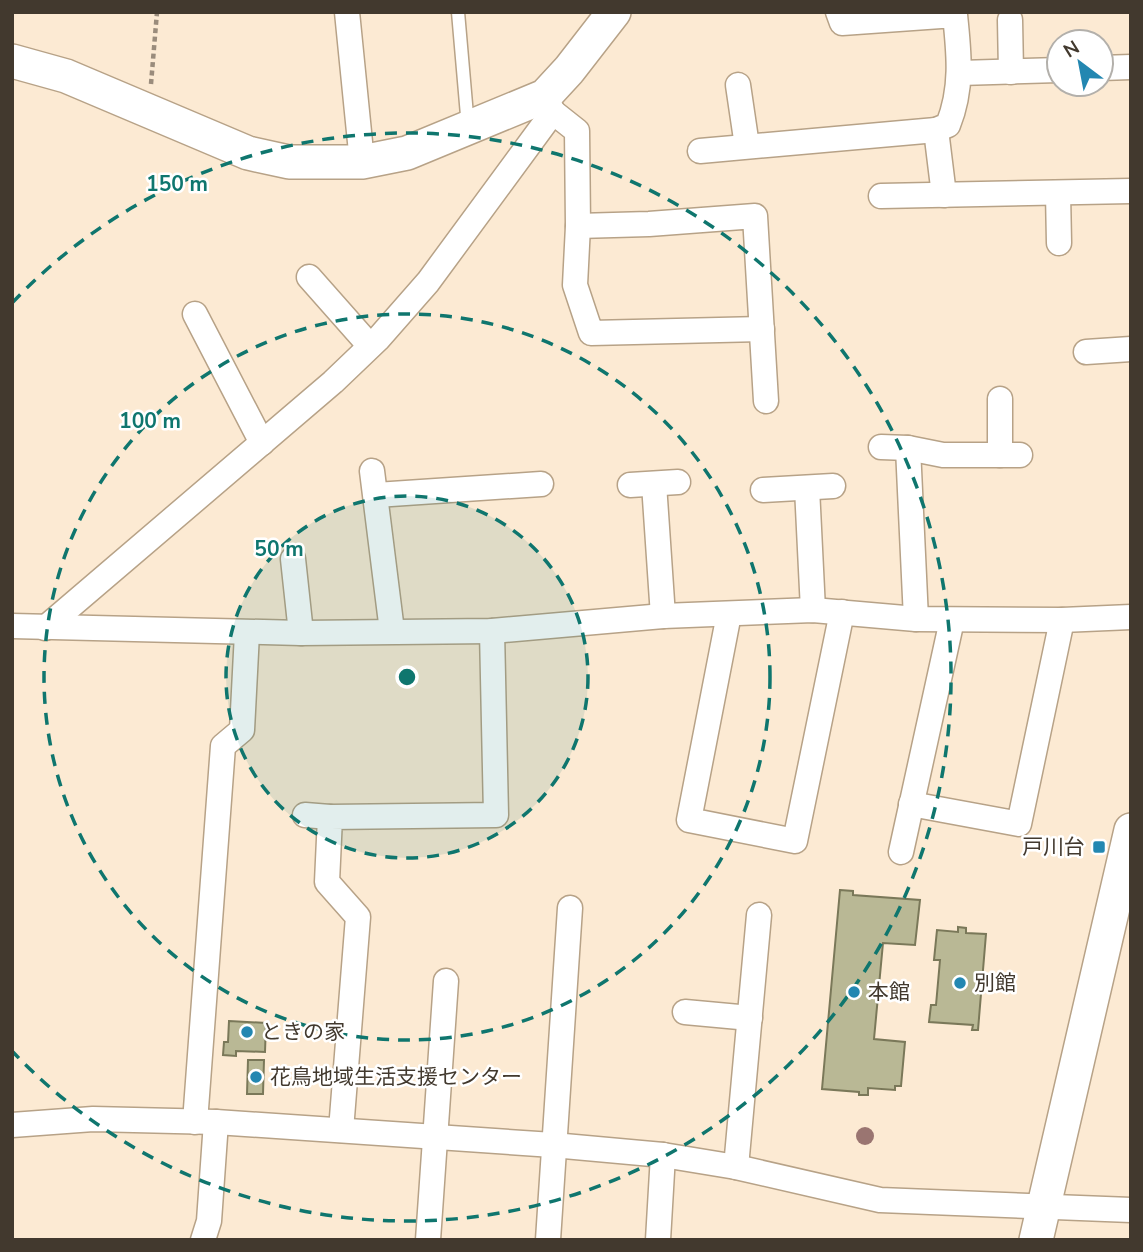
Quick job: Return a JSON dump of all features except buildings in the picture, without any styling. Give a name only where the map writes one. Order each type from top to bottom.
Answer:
[{"type":"street","points":[[347,12],[362,162]]},
{"type":"street","points":[[45,628],[333,382],[370,346],[428,282],[549,104],[569,70],[614,12]]},
{"type":"street","points":[[700,151],[936,130],[948,125],[960,74],[955,15],[833,21]]},
{"type":"street","points":[[1010,20],[1011,72]]},
{"type":"street","points":[[12,61],[66,76],[248,153],[289,162],[362,162],[407,153],[468,128],[549,104]]},
{"type":"street","points":[[960,74],[1011,72],[1045,76]]},
{"type":"street","points":[[738,85],[747,146]]},
{"type":"street","points":[[549,104],[577,131],[578,226],[575,285],[591,333],[762,329]]},
{"type":"street","points":[[936,130],[944,195]]},
{"type":"street","points":[[881,196],[1131,191]]},
{"type":"street","points":[[1058,193],[1059,243]]},
{"type":"street","points":[[578,226],[755,216],[766,401]]},
{"type":"street","points":[[309,277],[370,346]]},
{"type":"street","points":[[195,314],[262,443]]},
{"type":"street","points":[[1086,352],[1131,349]]},
{"type":"street","points":[[881,447],[908,448],[943,455],[1010,455],[1000,398]]},
{"type":"street","points":[[908,448],[916,619]]},
{"type":"street","points":[[392,631],[374,483],[541,484]]},
{"type":"street","points":[[654,484],[663,617]]},
{"type":"street","points":[[763,490],[833,486]]},
{"type":"street","points":[[807,488],[813,610]]},
{"type":"street","points":[[293,559],[300,634]]},
{"type":"street","points":[[12,626],[300,634],[492,631],[663,617],[813,610],[951,620],[1131,617]]},
{"type":"street","points":[[729,614],[689,820],[794,841],[842,612]]},
{"type":"street","points":[[901,852],[951,620]]},
{"type":"street","points":[[911,804],[1019,824],[1062,620]]},
{"type":"street","points":[[304,815],[496,815],[492,631]]},
{"type":"street","points":[[203,1240],[209,1221],[206,1122],[223,746],[242,730],[247,633]]},
{"type":"street","points":[[330,817],[327,882],[358,917],[341,1129]]},
{"type":"street","points":[[1036,1240],[1131,830]]},
{"type":"street","points":[[548,1240],[569,908]]},
{"type":"street","points":[[736,1167],[759,915]]},
{"type":"street","points":[[428,1240],[446,981]]},
{"type":"street","points":[[685,1012],[750,1018]]},
{"type":"street","points":[[12,1125],[93,1119],[206,1122],[435,1136],[663,1155],[736,1167],[880,1200],[1131,1210]]},
{"type":"street","points":[[658,1240],[663,1155]]},
{"type":"lane","points":[[458,12],[468,128]]},
{"type":"path","points":[[145,109],[153,75],[157,12]]},
{"type":"place","name":"戸川台","points":[[1099,847]]},
{"type":"place","name":"別館","points":[[960,983]]},
{"type":"place","name":"本館","points":[[854,992]]},
{"type":"place","name":"ときの家","points":[[247,1032]]},
{"type":"place","name":"花鳥地域生活支援センター","points":[[256,1077]]}]
